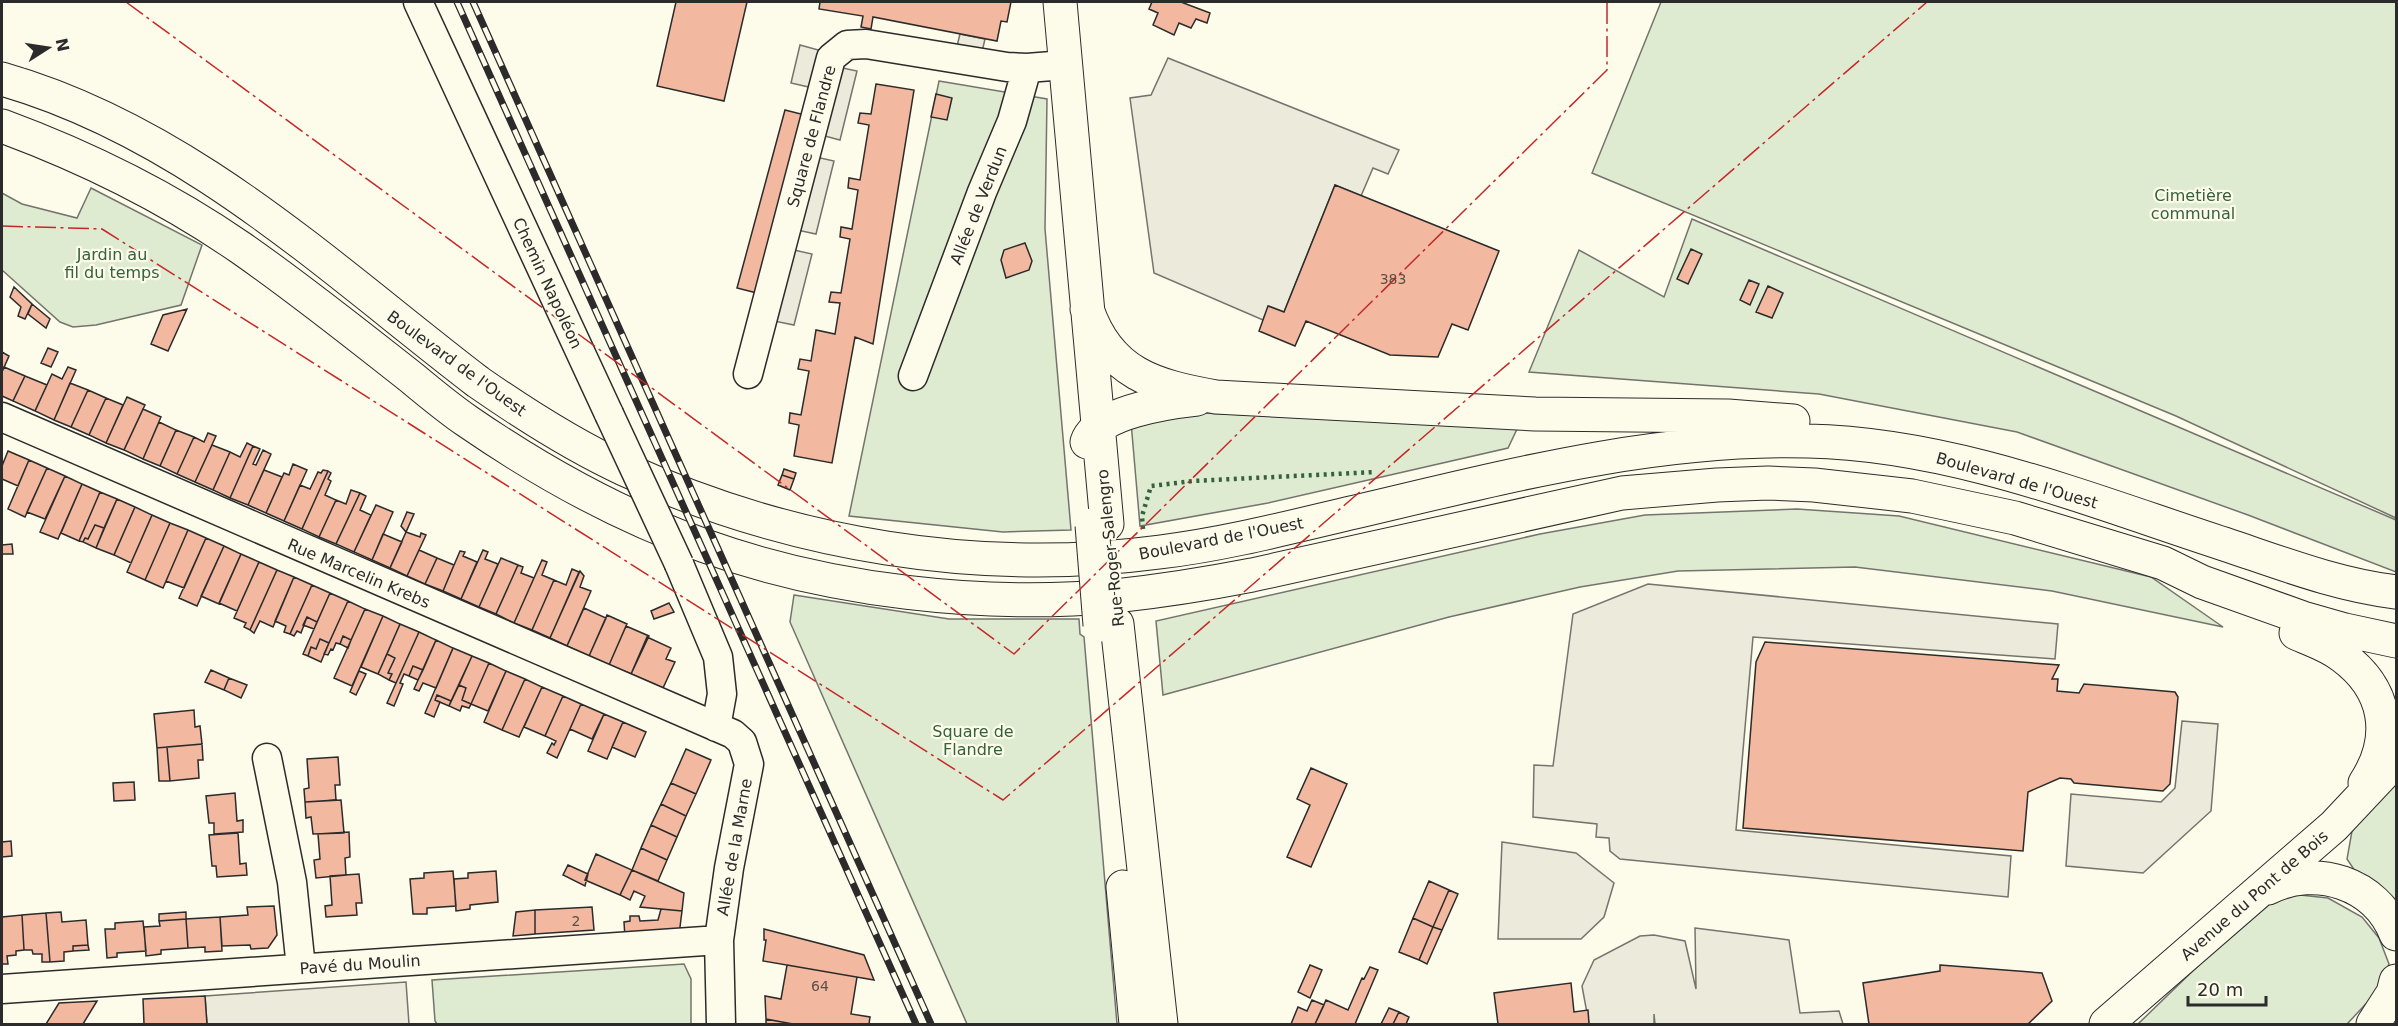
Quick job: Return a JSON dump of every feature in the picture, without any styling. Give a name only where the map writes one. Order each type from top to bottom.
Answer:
[{"type":"main road","name":"Rue Roger Salengro","points":[[1060,2],[1087,309],[1091,438]]},
{"type":"main road","name":"Rue Roger Salengro","points":[[1066,77],[1071,243],[1108,625],[1155,1020]]},
{"type":"main road","name":"Boulevard de l'Ouest","points":[[2,79],[47,94],[123,128],[159,146],[219,182],[478,382],[589,451],[630,471],[703,501],[825,537],[934,555],[986,559],[1089,558],[1160,552],[1587,461],[1713,443],[1762,440],[1844,442],[1899,449],[1963,462],[2098,503],[2343,583],[2397,592]]},
{"type":"main road","points":[[2,126],[49,144],[131,182],[193,217],[240,247],[289,283],[463,418],[538,468],[570,486],[708,547],[784,569],[825,578],[899,591],[989,598],[1112,596],[1191,586],[1252,575],[1622,493],[1768,483],[1861,489],[1964,506],[2014,518],[2163,563],[2227,573],[2323,603],[2397,618]]},
{"type":"main road","points":[[1087,309],[1100,340],[1122,364],[1160,384],[1216,397],[1477,412],[1728,416],[1808,423],[1900,439],[1963,462]]},
{"type":"main road","points":[[1091,438],[1114,417],[1161,404],[1216,397]]},
{"type":"main road","points":[[2163,563],[2274,622],[2330,648],[2350,663],[2373,688],[2381,709],[2383,726],[2380,751],[2370,777],[2334,826]]},
{"type":"main road","points":[[2202,582],[2324,625],[2397,641]]},
{"type":"main road","name":"Rue Roger Salengro","points":[[1108,625],[1124,894],[1155,1020]]},
{"type":"main road","name":"Avenue du Pont de Bois","points":[[2106,1024],[2334,826],[2397,760]]},
{"type":"main road","points":[[2258,894],[2289,879],[2317,877],[2334,880],[2357,888],[2368,896],[2385,914],[2397,934]]},
{"type":"main road","points":[[2373,1024],[2386,1006],[2397,981]]},
{"type":"main road","points":[[2382,1024],[2397,1010]]},
{"type":"street","name":"Chemin Napoléon","points":[[418,2],[679,564],[718,657],[722,694],[716,727]]},
{"type":"street","name":"Square de Flandre","points":[[748,374],[831,58],[847,45],[866,44],[989,65],[1027,68]]},
{"type":"street","points":[[1027,68],[1066,77]]},
{"type":"street","name":"Allée de Verdun","points":[[913,376],[982,192],[1012,121],[1027,68]]},
{"type":"street","name":"Rue Marcelin Krebs","points":[[2,417],[716,727]]},
{"type":"street","name":"Allée de la Marne","points":[[716,727],[733,734],[742,742],[749,764],[729,868],[719,940],[721,1024]]},
{"type":"street","points":[[267,758],[292,882],[301,968]]},
{"type":"street","name":"Pavé du Moulin","points":[[2,989],[719,940]]},
{"type":"green space","name":"Cimetière communal","points":[[1661,2],[2396,2],[2396,518],[2176,416],[1592,173]]},
{"type":"green space","points":[[939,81],[1047,99],[1045,229],[1071,530],[1003,532],[849,516]]},
{"type":"green space","name":"Jardin au fil du temps","points":[[91,188],[202,245],[181,305],[96,325],[73,327],[60,322],[2,270],[2,193],[22,204],[77,218]]},
{"type":"green space","points":[[1692,219],[2396,520],[2396,572],[2248,515],[2017,432],[1819,394],[1529,372],[1579,250],[1664,297]]},
{"type":"green space","points":[[1203,413],[1518,427],[1508,448],[1268,503],[1140,526],[1131,422]]},
{"type":"green space","points":[[1797,509],[1899,516],[2151,577],[2223,627],[2052,591],[1855,567],[1678,571],[1580,587],[1449,617],[1163,695],[1156,621],[1540,534],[1645,515]]},
{"type":"green space","name":"Square de Flandre","points":[[794,595],[949,619],[1079,619],[1080,634],[1084,637],[1117,1024],[967,1024],[790,622]]},
{"type":"green space","points":[[2396,780],[2396,908],[2359,877],[2347,859],[2352,831]]},
{"type":"green space","points":[[2300,895],[2328,898],[2362,917],[2379,938],[2389,964],[2378,991],[2347,1024],[2138,1024],[2266,900]]},
{"type":"green space","points":[[684,964],[691,979],[691,1024],[437,1024],[435,1021],[432,980]]},
{"type":"shaded area","points":[[960,34],[985,39],[981,56],[956,50]]},
{"type":"shaded area","points":[[800,45],[822,51],[813,88],[791,83]]},
{"type":"shaded area","points":[[1168,58],[1399,150],[1388,174],[1373,168],[1361,196],[1335,185],[1284,312],[1269,306],[1263,320],[1154,273],[1130,98],[1151,95]]},
{"type":"shaded area","points":[[838,67],[857,71],[840,140],[821,135]]},
{"type":"shaded area","points":[[816,157],[834,161],[816,234],[797,230]]},
{"type":"shaded area","points":[[794,250],[812,254],[794,325],[774,321]]},
{"type":"shaded area","points":[[1648,584],[2058,624],[2055,659],[1753,637],[1736,830],[2011,856],[2008,897],[1620,859],[1610,851],[1609,838],[1596,837],[1597,824],[1533,817],[1534,765],[1553,766],[1573,614]]},
{"type":"shaded area","points":[[2182,721],[2218,724],[2211,811],[2143,873],[2066,866],[2071,794],[2161,802],[2175,788]]},
{"type":"shaded area","points":[[1502,842],[1576,853],[1614,883],[1604,917],[1581,939],[1498,939]]},
{"type":"shaded area","points":[[1695,928],[1789,940],[1800,1013],[1839,1011],[1843,1024],[1655,1024],[1654,1014],[1654,1024],[1589,1024],[1582,986],[1594,960],[1640,936],[1654,935],[1685,941],[1696,989]]},
{"type":"shaded area","points":[[406,982],[409,1024],[207,1024],[205,996]]},
{"type":"building","points":[[676,2],[747,2],[724,101],[657,86]]},
{"type":"building","points":[[820,2],[1011,2],[1007,22],[1001,21],[997,41],[873,17],[871,29],[861,27],[863,16],[819,9]]},
{"type":"building","points":[[1152,2],[1181,2],[1210,13],[1207,23],[1196,19],[1191,28],[1179,23],[1174,35],[1153,25],[1158,13],[1149,9]]},
{"type":"building","points":[[876,84],[914,90],[873,344],[855,337],[832,463],[794,456],[799,425],[789,423],[790,413],[801,415],[809,371],[798,369],[800,359],[811,361],[816,330],[835,334],[840,303],[829,302],[831,292],[841,293],[850,239],[840,237],[841,227],[852,229],[858,190],[848,188],[849,178],[860,180],[869,125],[858,123],[860,113],[871,114]]},
{"type":"building","points":[[936,94],[952,98],[947,120],[931,117]]},
{"type":"building","points":[[785,110],[805,115],[757,293],[737,288]]},
{"type":"building","points":[[1335,185],[1499,251],[1468,330],[1452,324],[1438,357],[1390,355],[1306,321],[1295,346],[1259,331],[1268,306],[1284,312]]},
{"type":"building","points":[[1025,243],[1032,261],[1029,270],[1006,278],[1001,260],[1004,250]]},
{"type":"building","points":[[1691,249],[1702,254],[1688,284],[1677,279]]},
{"type":"building","points":[[1749,280],[1759,284],[1750,305],[1740,300]]},
{"type":"building","points":[[1768,286],[1783,293],[1772,318],[1756,312]]},
{"type":"building","points":[[14,287],[32,304],[25,319],[18,316],[21,307],[10,297]]},
{"type":"building","points":[[32,304],[50,319],[46,328],[28,314]]},
{"type":"building","points":[[187,309],[168,351],[151,344],[163,315]]},
{"type":"building","points":[[48,348],[58,352],[51,367],[41,363]]},
{"type":"building","points":[[2,352],[9,356],[2,372]]},
{"type":"building","points":[[4,367],[25,376],[13,401],[2,396]]},
{"type":"building","points":[[68,367],[76,370],[54,420],[35,411],[52,374],[62,379]]},
{"type":"building","points":[[25,376],[47,385],[35,411],[13,401]]},
{"type":"building","points":[[70,383],[88,390],[71,427],[54,420]]},
{"type":"building","points":[[88,390],[106,398],[89,435],[71,427]]},
{"type":"building","points":[[127,397],[145,405],[124,450],[106,443]]},
{"type":"building","points":[[106,398],[123,405],[106,443],[89,435]]},
{"type":"building","points":[[143,409],[161,417],[143,459],[124,450]]},
{"type":"building","points":[[159,422],[176,430],[160,466],[143,459]]},
{"type":"building","points":[[176,430],[194,437],[177,474],[160,466]]},
{"type":"building","points":[[208,433],[216,436],[195,482],[177,474],[194,437],[204,442]]},
{"type":"building","points":[[247,443],[253,446],[230,498],[213,490],[230,452],[240,457]]},
{"type":"building","points":[[212,445],[230,452],[213,490],[195,482]]},
{"type":"building","points":[[253,446],[260,449],[253,464],[256,465],[263,450],[271,454],[248,505],[230,498]]},
{"type":"building","points":[[8,451],[29,460],[18,486],[2,479],[2,466]]},
{"type":"building","points":[[29,460],[47,468],[25,517],[8,509]]},
{"type":"building","points":[[293,464],[307,470],[284,521],[266,513],[284,473],[289,475]]},
{"type":"building","points":[[47,468],[65,476],[45,519],[27,512]]},
{"type":"building","points":[[784,469],[796,473],[794,479],[782,475]]},
{"type":"building","points":[[264,470],[282,477],[266,513],[248,505]]},
{"type":"building","points":[[323,470],[328,471],[302,529],[284,521],[300,485],[310,489],[318,472],[321,473]]},
{"type":"building","points":[[328,471],[331,473],[328,479],[331,481],[325,495],[336,500],[319,537],[302,529]]},
{"type":"building","points":[[782,475],[794,479],[790,490],[778,485]]},
{"type":"building","points":[[65,476],[82,484],[58,539],[40,532]]},
{"type":"building","points":[[82,484],[100,492],[79,541],[61,533]]},
{"type":"building","points":[[351,490],[360,493],[336,544],[319,537],[336,500],[346,504]]},
{"type":"building","points":[[100,492],[117,499],[104,528],[95,525],[88,539],[85,538],[83,542],[79,541]]},
{"type":"building","points":[[360,493],[366,496],[360,510],[371,515],[354,552],[336,544]]},
{"type":"building","points":[[117,499],[135,507],[114,555],[96,548]]},
{"type":"building","points":[[376,505],[393,512],[372,560],[354,552]]},
{"type":"building","points":[[135,507],[152,515],[131,563],[114,555]]},
{"type":"building","points":[[407,512],[414,514],[406,532],[401,526]]},
{"type":"building","points":[[152,515],[170,523],[145,580],[127,572]]},
{"type":"building","points":[[170,523],[188,530],[163,588],[145,580]]},
{"type":"building","points":[[95,525],[104,528],[96,548],[83,542],[85,538],[88,539]]},
{"type":"building","points":[[188,530],[206,538],[184,588],[166,581]]},
{"type":"building","points":[[406,532],[420,537],[421,533],[426,535],[407,576],[390,568]]},
{"type":"building","points":[[383,534],[402,542],[390,568],[372,560]]},
{"type":"building","points":[[206,538],[224,546],[197,606],[179,598]]},
{"type":"building","points":[[12,544],[13,554],[2,554],[2,545]]},
{"type":"building","points":[[224,546],[241,554],[219,604],[201,596]]},
{"type":"building","points":[[419,550],[437,558],[425,584],[407,576]]},
{"type":"building","points":[[483,550],[488,552],[485,559],[498,564],[479,607],[461,599]]},
{"type":"building","points":[[460,551],[465,552],[463,556],[477,562],[461,599],[443,591]]},
{"type":"building","points":[[241,554],[259,562],[237,611],[219,603]]},
{"type":"building","points":[[437,558],[454,565],[443,591],[425,584]]},
{"type":"building","points":[[501,558],[518,565],[496,614],[479,607]]},
{"type":"building","points":[[542,560],[547,562],[542,575],[554,580],[532,630],[514,623]]},
{"type":"building","points":[[259,562],[277,570],[250,630],[244,627],[246,623],[234,618]]},
{"type":"building","points":[[518,565],[523,567],[521,573],[534,578],[514,623],[496,614]]},
{"type":"building","points":[[572,569],[579,572],[550,638],[532,630],[554,580],[566,585]]},
{"type":"building","points":[[277,570],[294,577],[273,627],[260,621],[254,633],[250,630]]},
{"type":"building","points":[[580,571],[584,576],[580,587],[591,591],[567,646],[550,638]]},
{"type":"building","points":[[294,577],[312,585],[290,634],[284,632],[286,626],[275,621]]},
{"type":"building","points":[[312,585],[330,593],[317,622],[307,617],[301,633],[297,631],[294,636],[290,634]]},
{"type":"building","points":[[330,593],[348,601],[329,643],[320,639],[316,649],[311,647],[308,656],[303,654]]},
{"type":"building","points":[[348,601],[365,609],[351,640],[343,636],[340,644],[336,643],[328,655],[324,654]]},
{"type":"building","points":[[669,603],[674,612],[654,619],[651,611]]},
{"type":"building","points":[[584,608],[606,618],[589,656],[567,646]]},
{"type":"building","points":[[365,609],[383,616],[352,686],[334,678]]},
{"type":"building","points":[[607,615],[627,624],[609,665],[589,656]]},
{"type":"building","points":[[383,616],[400,624],[378,674],[361,667]]},
{"type":"building","points":[[307,617],[317,622],[314,629],[303,625]]},
{"type":"building","points":[[400,624],[419,632],[396,683],[389,680],[392,674],[388,673],[395,658],[387,654]]},
{"type":"building","points":[[626,626],[649,636],[631,674],[609,665]]},
{"type":"building","points":[[419,632],[436,640],[423,670],[413,666],[409,676],[404,674],[400,683],[403,684],[394,706],[387,703]]},
{"type":"building","points":[[343,636],[351,640],[348,648],[340,644]]},
{"type":"building","points":[[647,637],[671,648],[666,659],[675,662],[663,688],[631,674]]},
{"type":"building","points":[[320,639],[329,643],[321,662],[308,656],[311,647],[316,649]]},
{"type":"building","points":[[436,640],[453,648],[436,688],[423,683],[419,691],[414,689]]},
{"type":"building","points":[[1765,642],[2059,665],[2052,679],[2058,679],[2057,691],[2079,693],[2084,684],[2175,692],[2178,697],[2170,784],[2163,791],[2074,783],[2071,779],[2060,778],[2028,792],[2023,851],[1743,828],[1756,662]]},
{"type":"building","points":[[453,648],[472,656],[451,701],[437,695],[435,700],[440,702],[434,717],[425,713]]},
{"type":"building","points":[[387,654],[395,658],[388,673],[392,674],[389,680],[378,674]]},
{"type":"building","points":[[472,656],[489,663],[471,704],[462,700],[466,688],[459,685]]},
{"type":"building","points":[[489,663],[506,671],[488,711],[471,704]]},
{"type":"building","points":[[413,666],[423,670],[418,680],[409,676]]},
{"type":"building","points":[[211,670],[229,678],[224,690],[205,682]]},
{"type":"building","points":[[359,671],[366,674],[356,695],[350,692]]},
{"type":"building","points":[[506,671],[525,679],[502,730],[484,722]]},
{"type":"building","points":[[229,678],[247,685],[241,698],[224,690]]},
{"type":"building","points":[[525,679],[542,687],[519,737],[502,730]]},
{"type":"building","points":[[459,685],[466,688],[462,700],[471,704],[469,708],[462,706],[460,711],[449,706]]},
{"type":"building","points":[[542,687],[563,696],[545,736],[524,727]]},
{"type":"building","points":[[437,695],[451,701],[449,706],[435,700]]},
{"type":"building","points":[[563,696],[581,704],[557,758],[547,753],[552,743],[554,745],[556,741],[545,736]]},
{"type":"building","points":[[581,704],[604,714],[592,739],[570,729]]},
{"type":"building","points":[[194,710],[195,727],[200,726],[202,744],[157,748],[154,714]]},
{"type":"building","points":[[604,714],[623,722],[607,759],[588,751]]},
{"type":"building","points":[[623,722],[646,732],[635,757],[612,747]]},
{"type":"building","points":[[202,744],[203,760],[198,760],[199,778],[170,781],[167,747]]},
{"type":"building","points":[[167,747],[170,781],[159,781],[157,748]]},
{"type":"building","points":[[686,749],[711,760],[696,794],[671,783]]},
{"type":"building","points":[[338,757],[340,785],[335,785],[336,800],[305,802],[304,789],[309,788],[307,759]]},
{"type":"building","points":[[1311,768],[1347,784],[1311,867],[1287,857],[1310,805],[1297,799]]},
{"type":"building","points":[[134,782],[135,800],[114,801],[113,783]]},
{"type":"building","points":[[671,783],[696,794],[686,816],[661,804]]},
{"type":"building","points":[[235,793],[237,821],[243,820],[243,832],[214,834],[214,823],[209,823],[206,796]]},
{"type":"building","points":[[341,800],[344,833],[313,834],[311,817],[306,818],[305,802]]},
{"type":"building","points":[[661,804],[686,816],[677,837],[651,825]]},
{"type":"building","points":[[651,825],[677,837],[667,860],[641,848]]},
{"type":"building","points":[[349,832],[350,857],[345,858],[346,875],[316,878],[314,860],[320,859],[318,834]]},
{"type":"building","points":[[238,833],[240,864],[246,863],[247,875],[217,877],[216,866],[212,866],[209,835]]},
{"type":"building","points":[[11,841],[12,856],[2,857],[2,842]]},
{"type":"building","points":[[641,848],[667,860],[658,881],[632,870]]},
{"type":"building","points":[[596,854],[632,870],[620,895],[585,880]]},
{"type":"building","points":[[568,865],[588,874],[585,886],[563,875]]},
{"type":"building","points":[[632,870],[684,893],[682,911],[640,907],[645,896],[634,891],[630,900],[620,895]]},
{"type":"building","points":[[453,871],[456,906],[427,908],[427,914],[413,914],[410,879],[424,878],[424,873]]},
{"type":"building","points":[[496,871],[498,902],[470,905],[470,909],[456,911],[454,879],[468,878],[468,873]]},
{"type":"building","points":[[359,874],[362,903],[356,903],[357,915],[326,917],[325,906],[332,905],[330,876]]},
{"type":"building","points":[[1429,881],[1449,890],[1433,927],[1413,918]]},
{"type":"building","points":[[1449,890],[1458,894],[1442,930],[1433,927]]},
{"type":"building","points":[[274,906],[277,935],[268,948],[251,949],[250,945],[222,946],[220,917],[248,915],[247,907]]},
{"type":"building","points":[[592,907],[594,930],[535,934],[535,910]]},
{"type":"building","points":[[661,909],[682,911],[679,935],[625,938],[624,922],[630,921],[630,916],[639,916],[640,921],[658,920]]},
{"type":"building","points":[[535,910],[535,934],[513,936],[516,912]]},
{"type":"building","points":[[61,912],[62,922],[86,920],[88,945],[73,946],[73,951],[64,952],[64,961],[50,962],[46,913]]},
{"type":"building","points":[[186,912],[186,919],[159,921],[159,914]]},
{"type":"building","points":[[46,913],[50,962],[42,962],[42,954],[33,954],[32,950],[24,950],[22,915]]},
{"type":"building","points":[[22,915],[24,950],[16,951],[16,955],[7,956],[8,964],[2,964],[2,917]]},
{"type":"building","points":[[220,917],[222,951],[205,952],[205,947],[188,948],[186,919]]},
{"type":"building","points":[[1413,918],[1433,927],[1419,960],[1399,952]]},
{"type":"building","points":[[186,919],[188,948],[161,950],[161,954],[146,956],[144,927],[160,926],[159,921]]},
{"type":"building","points":[[143,921],[146,951],[117,953],[117,957],[107,958],[105,929],[115,929],[115,923]]},
{"type":"building","points":[[1433,927],[1442,930],[1427,964],[1419,960]]},
{"type":"building","points":[[764,929],[864,955],[874,980],[763,961],[766,940],[764,940]]},
{"type":"building","points":[[88,945],[89,950],[73,951],[73,946]]},
{"type":"building","points":[[787,965],[857,977],[851,1014],[870,1017],[869,1024],[793,1024],[766,1019],[765,996],[781,999]]},
{"type":"building","points":[[1310,965],[1322,970],[1310,998],[1298,992]]},
{"type":"building","points":[[1940,965],[2042,973],[2052,1001],[2028,1024],[1869,1024],[1863,983],[1940,971]]},
{"type":"building","points":[[1370,967],[1378,970],[1355,1024],[1315,1024],[1326,1000],[1348,1010],[1362,978],[1364,979]]},
{"type":"building","points":[[1571,983],[1574,1012],[1588,1010],[1589,1024],[1498,1024],[1494,993]]},
{"type":"building","points":[[205,996],[207,1024],[144,1024],[143,999]]},
{"type":"building","points":[[1312,1000],[1324,1005],[1315,1024],[1291,1024],[1298,1007],[1307,1011]]},
{"type":"building","points":[[97,1001],[83,1024],[46,1024],[59,1003]]},
{"type":"building","points":[[1389,1008],[1399,1012],[1393,1024],[1381,1024]]},
{"type":"building","points":[[1399,1012],[1409,1017],[1406,1024],[1393,1024]]},
{"type":"building","points":[[766,1019],[793,1024],[766,1024]]},
{"type":"railway","points":[[457,2],[916,1024]]},
{"type":"railway","points":[[473,2],[931,1024]]},
{"type":"hedge","points":[[1143,529],[1142,516],[1151,486],[1193,481],[1375,472]]},
{"type":"power","points":[[126,2],[1014,654],[1607,70],[1607,2]]},
{"type":"power","points":[[2,226],[102,229],[1003,800],[1927,2]]}]
